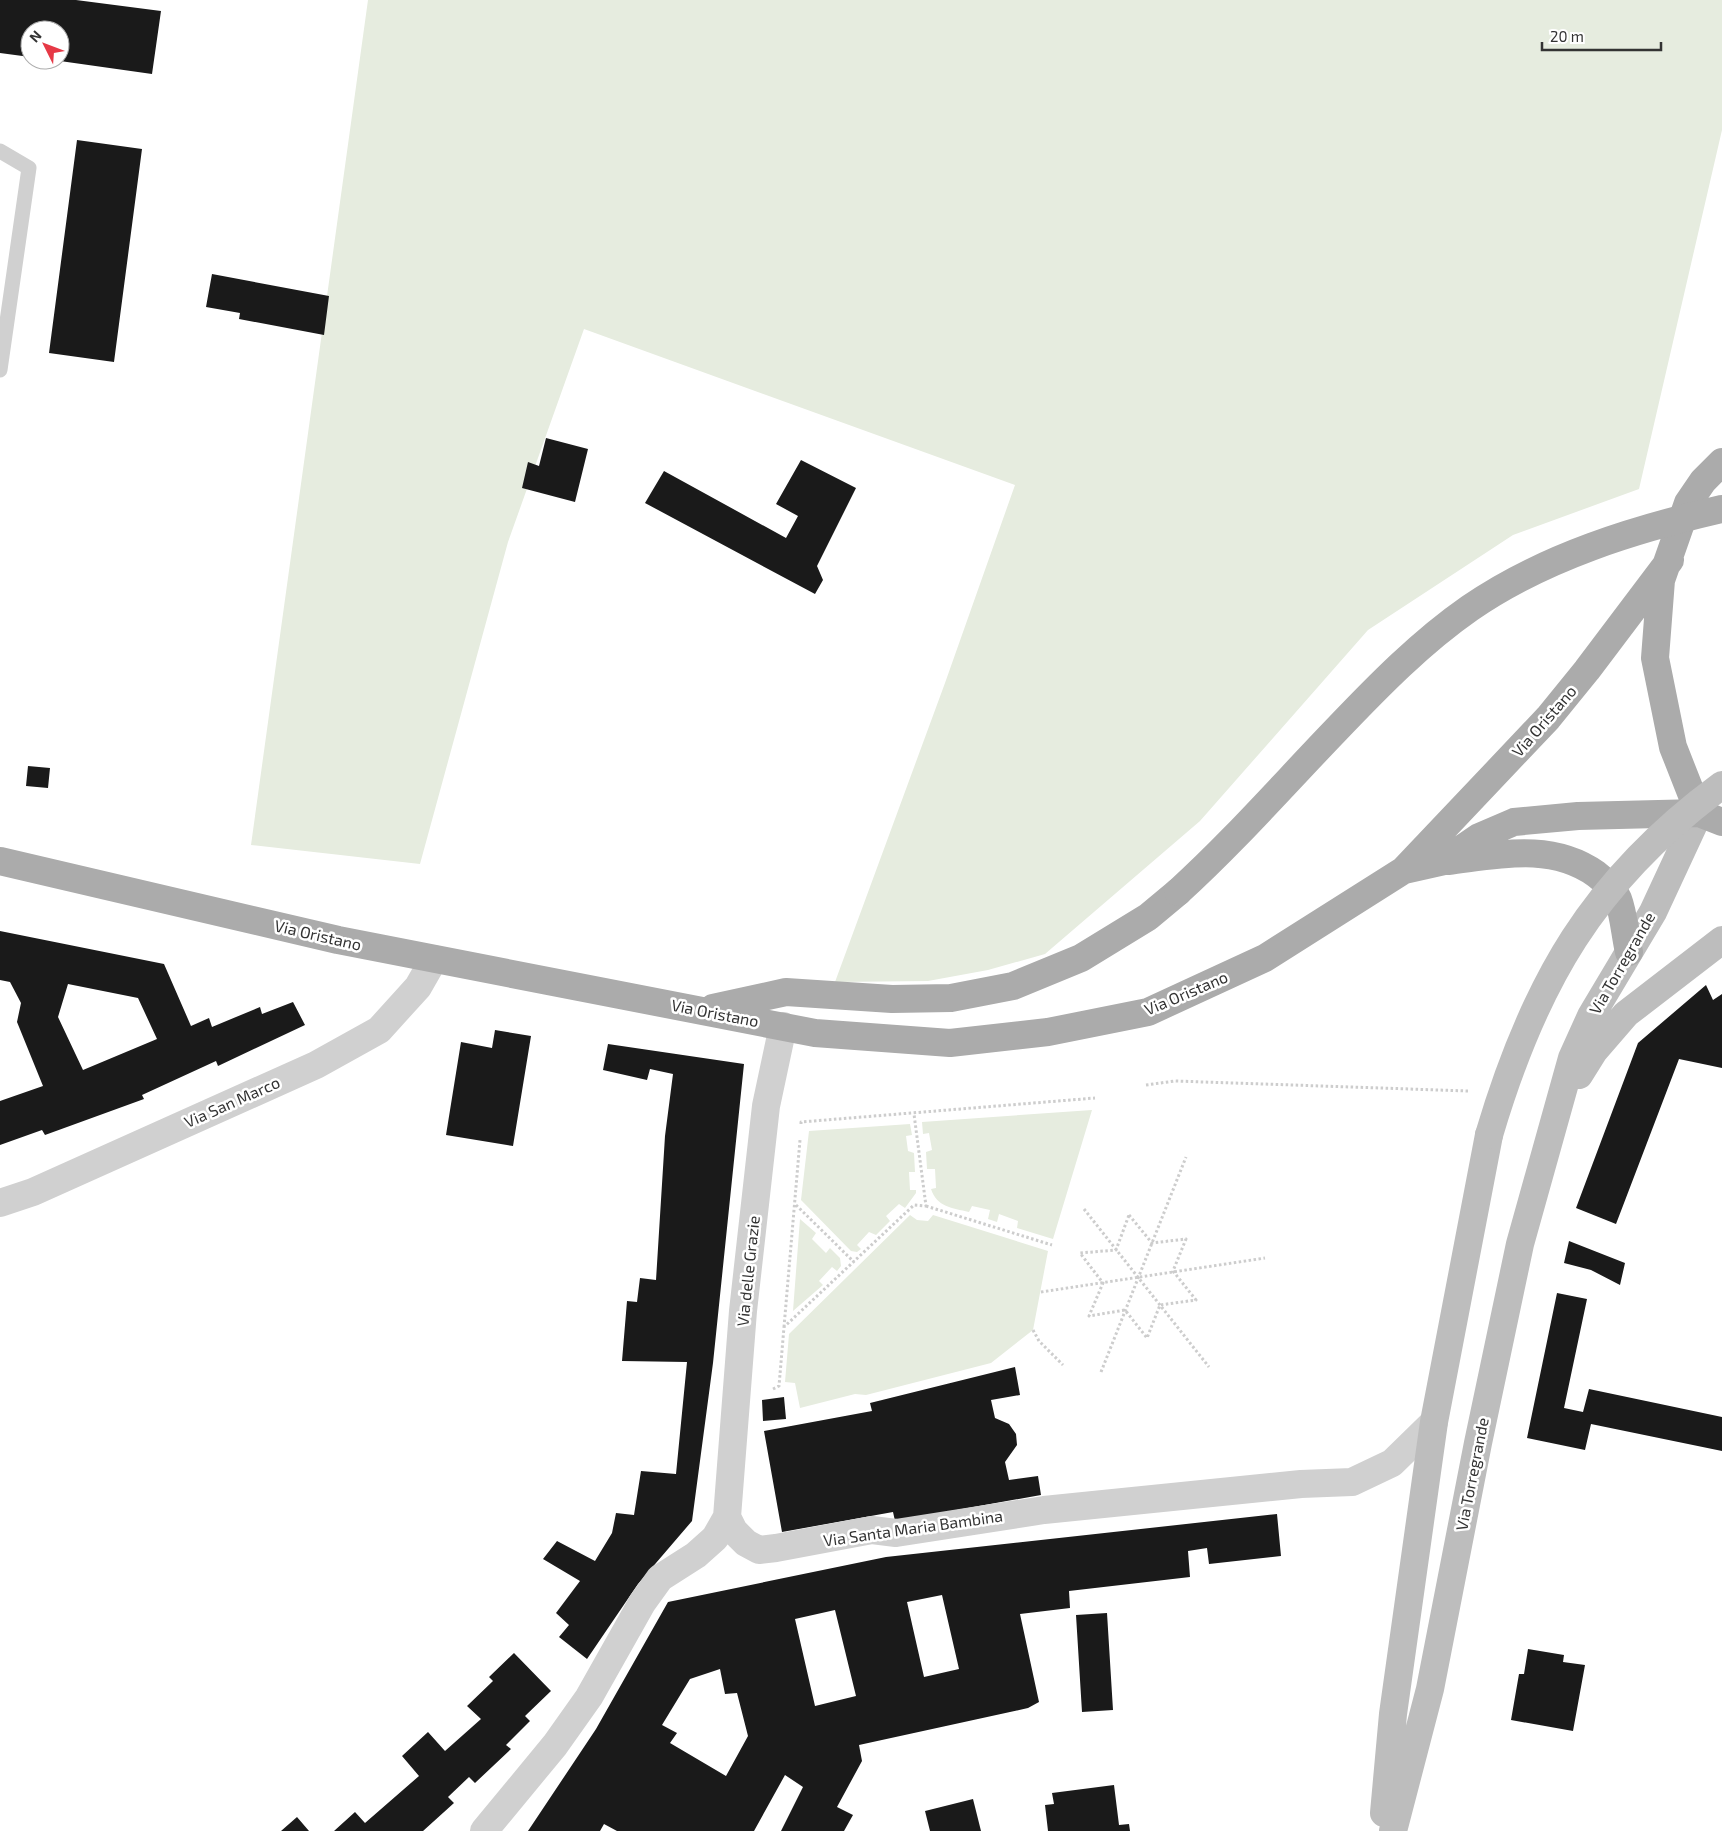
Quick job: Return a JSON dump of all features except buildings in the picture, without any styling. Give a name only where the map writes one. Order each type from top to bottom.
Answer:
[{"type":"main road","points":[[1711,817],[1673,747],[1655,658],[1662,580],[1688,503],[1703,480],[1722,462]]},
{"type":"main road","points":[[702,1011],[786,992],[902,999],[951,998],[1012,986],[1081,958],[1148,916],[1178,892],[1227,847],[1262,807],[1376,689],[1423,645],[1471,608],[1528,575],[1585,550],[1661,523],[1722,509]]},
{"type":"main road","name":"Via Oristano","points":[[0,861],[338,940],[815,1033],[950,1043],[1048,1032],[1148,1012],[1265,958],[1404,870],[1548,718],[1587,670],[1670,560]]},
{"type":"main road","points":[[1383,1831],[1393,1714],[1434,1422],[1489,1135],[1503,1090],[1523,1036],[1555,967],[1579,929],[1608,890],[1664,830],[1722,785]]},
{"type":"main road","name":"Via Oristano","points":[[1404,870],[1444,861],[1479,837],[1514,822],[1578,816],[1711,817]]},
{"type":"main road","name":"Via Torregrande","points":[[1393,1831],[1430,1689],[1478,1443],[1520,1244],[1572,1058],[1591,1016],[1711,817]]},
{"type":"main road","points":[[1444,861],[1520,852],[1551,854],[1580,863],[1604,880],[1618,898],[1629,952]]},
{"type":"main road","name":"Via Torregrande","points":[[1555,1118],[1594,1051],[1626,1014],[1722,940]]},
{"type":"street","name":"Via San Marco","points":[[0,1203],[33,1192],[316,1065],[379,1030],[418,987],[434,960]]},
{"type":"street","name":"Via delle Grazie","points":[[727,1517],[740,1340],[762,1145],[769,1087],[783,1026]]},
{"type":"street","name":"Via Santa Maria Bambina","points":[[727,1517],[734,1531],[746,1543],[759,1550],[872,1530],[896,1533],[1044,1510],[1291,1485],[1352,1482],[1392,1463],[1434,1422]]},
{"type":"street","points":[[484,1831],[556,1745],[589,1697],[642,1603],[660,1578],[696,1555],[714,1538],[727,1517]]},
{"type":"lane","points":[[0,151],[29,168],[0,370]]},
{"type":"path","points":[[1146,1086],[1175,1081],[1465,1090]]},
{"type":"path","points":[[771,1390],[779,1386],[801,1122],[1095,1098]]},
{"type":"path","points":[[914,1114],[926,1206]]},
{"type":"path","points":[[1101,1372],[1186,1157]]},
{"type":"path","points":[[795,1204],[854,1262]]},
{"type":"path","points":[[784,1326],[914,1205],[926,1206],[1052,1245]]},
{"type":"path","points":[[1084,1209],[1210,1367]]},
{"type":"path","points":[[1116,1250],[1129,1215],[1152,1243]]},
{"type":"path","points":[[1152,1243],[1186,1239],[1173,1272]]},
{"type":"path","points":[[1103,1282],[1080,1253],[1116,1250]]},
{"type":"path","points":[[1041,1292],[1265,1258]]},
{"type":"path","points":[[1160,1305],[1196,1300],[1173,1272]]},
{"type":"path","points":[[1103,1282],[1089,1316],[1125,1310]]},
{"type":"path","points":[[1125,1310],[1147,1338],[1160,1305]]},
{"type":"path","points":[[1033,1330],[1039,1341],[1063,1364]]},
{"type":"shaded area","points":[[368,0],[1722,0],[1722,130],[1639,489],[1513,535],[1368,630],[1200,821],[1045,954],[988,970],[928,981],[835,982],[945,683],[1015,485],[584,329],[508,542],[420,864],[251,845]]},
{"type":"shaded area","points":[[1092,1110],[1053,1239],[1017,1228],[1018,1221],[999,1214],[997,1222],[988,1219],[990,1210],[972,1206],[969,1212],[951,1208],[937,1200],[934,1195],[931,1189],[936,1188],[935,1169],[927,1169],[926,1152],[932,1150],[929,1133],[923,1134],[922,1122]]},
{"type":"shaded area","points":[[910,1124],[912,1135],[906,1136],[908,1151],[914,1153],[915,1172],[909,1172],[910,1190],[916,1190],[916,1193],[905,1208],[899,1204],[886,1216],[890,1221],[876,1235],[869,1232],[857,1245],[861,1249],[857,1252],[851,1251],[801,1200],[809,1131]]},
{"type":"shaded area","points":[[910,1215],[917,1220],[928,1221],[933,1215],[1048,1251],[1033,1330],[991,1363],[866,1395],[855,1394],[800,1408],[795,1383],[785,1382],[789,1334]]},
{"type":"shaded area","points":[[800,1219],[816,1233],[812,1239],[826,1253],[830,1248],[840,1258],[841,1266],[837,1271],[832,1267],[819,1281],[823,1285],[793,1311]]}]
